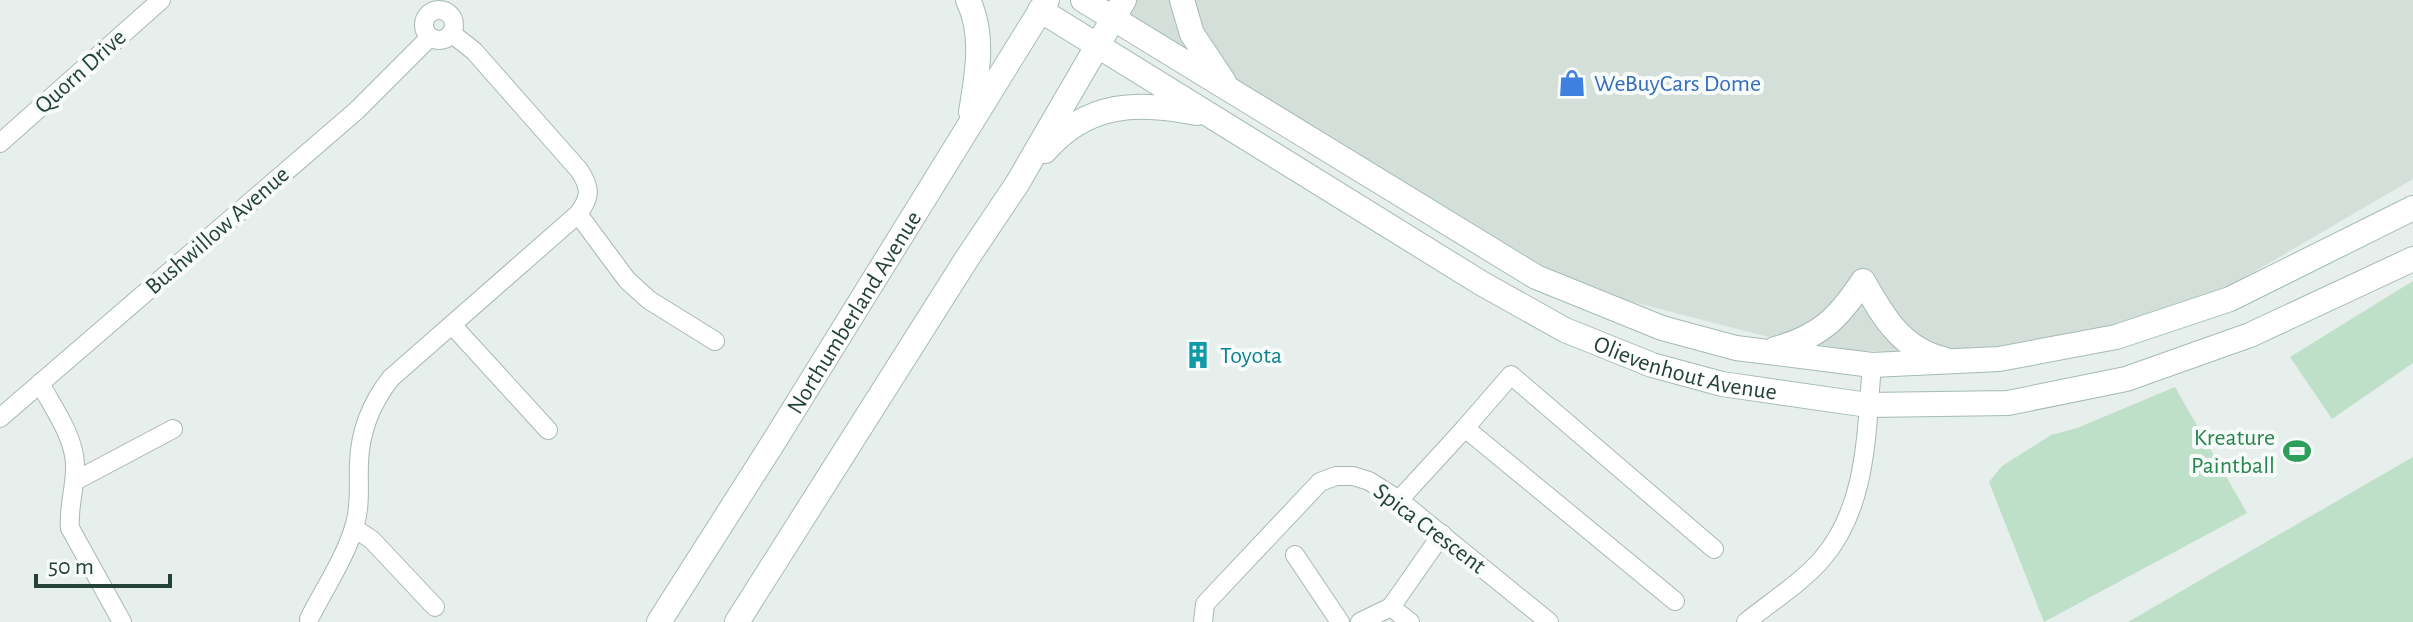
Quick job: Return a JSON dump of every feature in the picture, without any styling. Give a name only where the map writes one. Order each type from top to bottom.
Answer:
[{"type":"street","name":"Quorn Drive","points":[[0,143],[161,0]]},
{"type":"street","points":[[968,0],[977,36],[978,67],[968,126]]},
{"type":"street","name":"Olievenhout Avenue","points":[[1083,0],[1118,8],[1231,92],[1536,277],[1662,328],[1736,348],[1872,365],[1999,359],[2116,337],[2230,299],[2413,208]]},
{"type":"street","points":[[1182,0],[1192,34],[1231,92]]},
{"type":"street","name":"Northumberland Avenue","points":[[659,622],[968,126],[1038,3]]},
{"type":"street","name":"Olievenhout Avenue","points":[[1038,3],[1096,44],[1481,283],[1565,330],[1652,365],[1722,384],[1868,405],[2008,403],[2126,379],[2250,335],[2413,259]]},
{"type":"street","points":[[430,6],[450,16],[454,24],[451,33],[440,40],[430,37],[424,24],[430,6]]},
{"type":"street","points":[[737,622],[1017,184],[1118,8]]},
{"type":"street","points":[[309,619],[354,528],[360,495],[362,436],[370,411],[391,378],[578,214],[588,201],[589,192],[579,170],[474,51],[451,33]]},
{"type":"street","name":"Bushwillow Avenue","points":[[0,418],[356,111],[430,37]]},
{"type":"street","points":[[1017,184],[1062,133],[1109,109],[1135,105],[1167,107],[1215,117]]},
{"type":"street","points":[[578,214],[627,280],[649,300],[715,341]]},
{"type":"street","points":[[1766,352],[1803,341],[1823,329],[1847,305],[1863,281],[1882,315],[1903,341],[1930,356],[1953,361]]},
{"type":"street","points":[[453,326],[548,430]]},
{"type":"street","points":[[1746,622],[1813,568],[1845,528],[1859,489],[1872,365]]},
{"type":"street","points":[[1399,500],[1511,375],[1714,549]]},
{"type":"street","points":[[40,383],[73,449],[75,481],[70,528],[122,622]]},
{"type":"street","points":[[1465,428],[1675,601]]},
{"type":"street","points":[[75,481],[173,429]]},
{"type":"street","name":"Spica Crescent","points":[[1204,613],[1320,482],[1336,476],[1353,476],[1369,481],[1399,500],[1549,622]]},
{"type":"street","points":[[354,528],[372,540],[435,607]]},
{"type":"street","points":[[1360,622],[1391,607],[1442,534]]},
{"type":"street","points":[[1295,555],[1340,622]]},
{"type":"street","points":[[1391,607],[1410,622]]},
{"type":"shaded area","points":[[1131,0],[2413,0],[2413,179],[2201,303],[2034,347],[1889,352],[1811,348],[1578,288],[1131,18]]},
{"type":"green space","points":[[2413,281],[2413,363],[2332,419],[2290,357]]},
{"type":"green space","points":[[2175,387],[2247,513],[2044,622],[1989,482],[2002,466],[2051,435],[2077,428]]},
{"type":"green space","points":[[2413,457],[2413,622],[2128,622]]},
{"type":"place","name":"WeBuyCars Dome","points":[[1572,83]]},
{"type":"place","name":"Toyota","points":[[1198,355]]},
{"type":"place","name":"Kreature Paintball","points":[[2297,451]]}]
